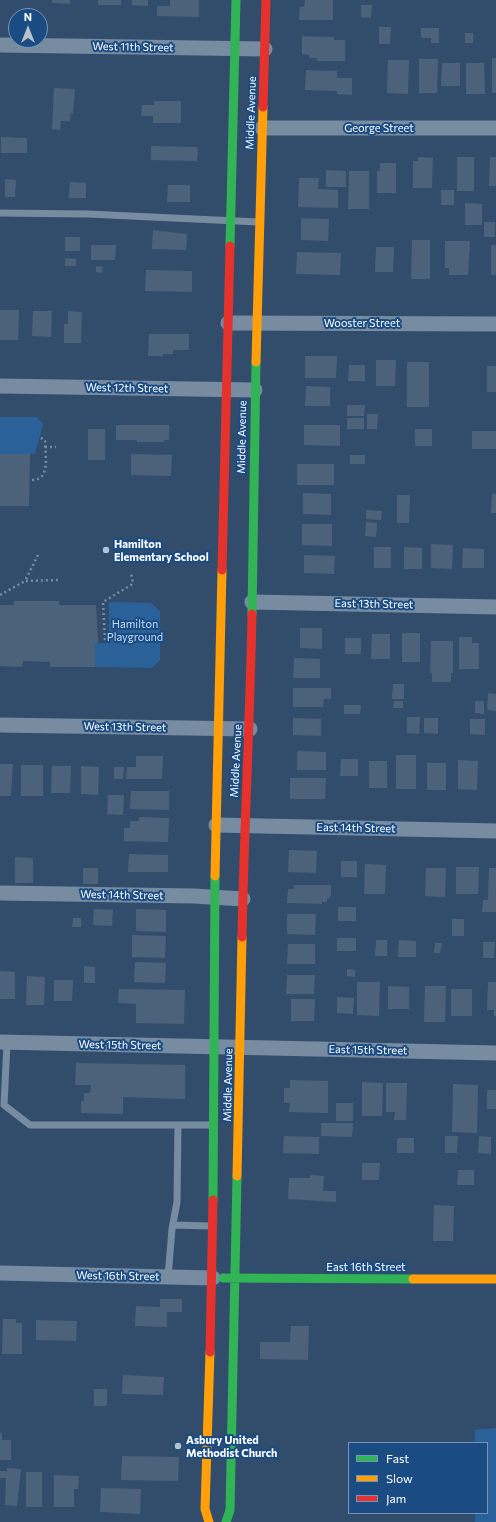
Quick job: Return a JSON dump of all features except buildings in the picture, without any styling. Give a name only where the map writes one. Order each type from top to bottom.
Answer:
[{"type":"main road","name":"Middle Avenue","points":[[209,1522],[205,1509],[213,1278],[214,898],[236,0]]},
{"type":"main road","name":"Middle Avenue","points":[[226,1522],[230,1510],[241,1048],[244,826],[250,729],[255,390],[261,222],[266,0]]},
{"type":"main road","name":"West 16th Street","points":[[213,1278],[236,1279]]},
{"type":"main road","name":"East 16th Street","points":[[236,1279],[496,1279]]},
{"type":"street","name":"West 11th Street","points":[[0,45],[265,49]]},
{"type":"street","name":"George Street","points":[[262,128],[496,128]]},
{"type":"street","name":"Wooster Street","points":[[228,323],[496,324]]},
{"type":"street","name":"West 12th Street","points":[[0,386],[255,390]]},
{"type":"street","name":"East 13th Street","points":[[252,602],[496,607]]},
{"type":"street","name":"West 13th Street","points":[[0,725],[250,729]]},
{"type":"street","name":"East 14th Street","points":[[216,825],[496,831]]},
{"type":"street","name":"West 14th Street","points":[[0,893],[243,899]]},
{"type":"street","name":"West 15th Street","points":[[3,1043],[241,1048]]},
{"type":"street","name":"East 15th Street","points":[[241,1048],[496,1053]]},
{"type":"street","name":"West 16th Street","points":[[0,1273],[213,1278]]},
{"type":"lane","points":[[0,213],[88,214],[261,222]]},
{"type":"lane","points":[[3,1043],[4,1105],[30,1125],[213,1125]]},
{"type":"lane","points":[[168,1277],[177,1202],[178,1125]]},
{"type":"lane","points":[[173,1226],[213,1226]]},
{"type":"path","points":[[32,480],[38,480],[43,477],[45,472],[45,447],[43,438],[40,437]]},
{"type":"path","points":[[45,447],[56,447]]},
{"type":"path","points":[[25,581],[38,555]]},
{"type":"path","points":[[105,640],[103,602],[106,598],[131,585],[133,582],[131,574]]},
{"type":"path","points":[[0,595],[25,581],[58,580]]},
{"type":"green space","points":[[0,417],[37,417],[43,424],[35,454],[0,454]]},
{"type":"green space","name":"Hamilton Playground","points":[[109,602],[151,603],[160,611],[160,660],[152,668],[95,667],[95,643],[109,643]]},
{"type":"green space","points":[[496,1428],[496,1522],[475,1522],[475,1514],[488,1514],[488,1442],[475,1442],[475,1430]]},
{"type":"traffic: fast","points":[[230,246],[236,0]]},
{"type":"traffic: fast","points":[[252,614],[256,362]]},
{"type":"traffic: fast","points":[[213,1200],[215,876]]},
{"type":"traffic: fast","points":[[226,1522],[230,1510],[237,1176]]},
{"type":"traffic: fast","points":[[223,1278],[413,1279]]},
{"type":"traffic: slow","points":[[256,362],[263,107]]},
{"type":"traffic: slow","points":[[215,876],[222,570]]},
{"type":"traffic: slow","points":[[237,1176],[242,937]]},
{"type":"traffic: slow","points":[[413,1279],[496,1279]]},
{"type":"traffic: slow","points":[[209,1522],[205,1509],[210,1352]]},
{"type":"traffic: jam","points":[[263,107],[266,0]]},
{"type":"traffic: jam","points":[[222,570],[230,246]]},
{"type":"traffic: jam","points":[[242,937],[252,614]]},
{"type":"traffic: jam","points":[[210,1352],[213,1200]]},
{"type":"place","name":"Hamilton Elementary School","points":[[106,550]]},
{"type":"place","name":"Asbury United Methodist Church","points":[[178,1446]]}]
